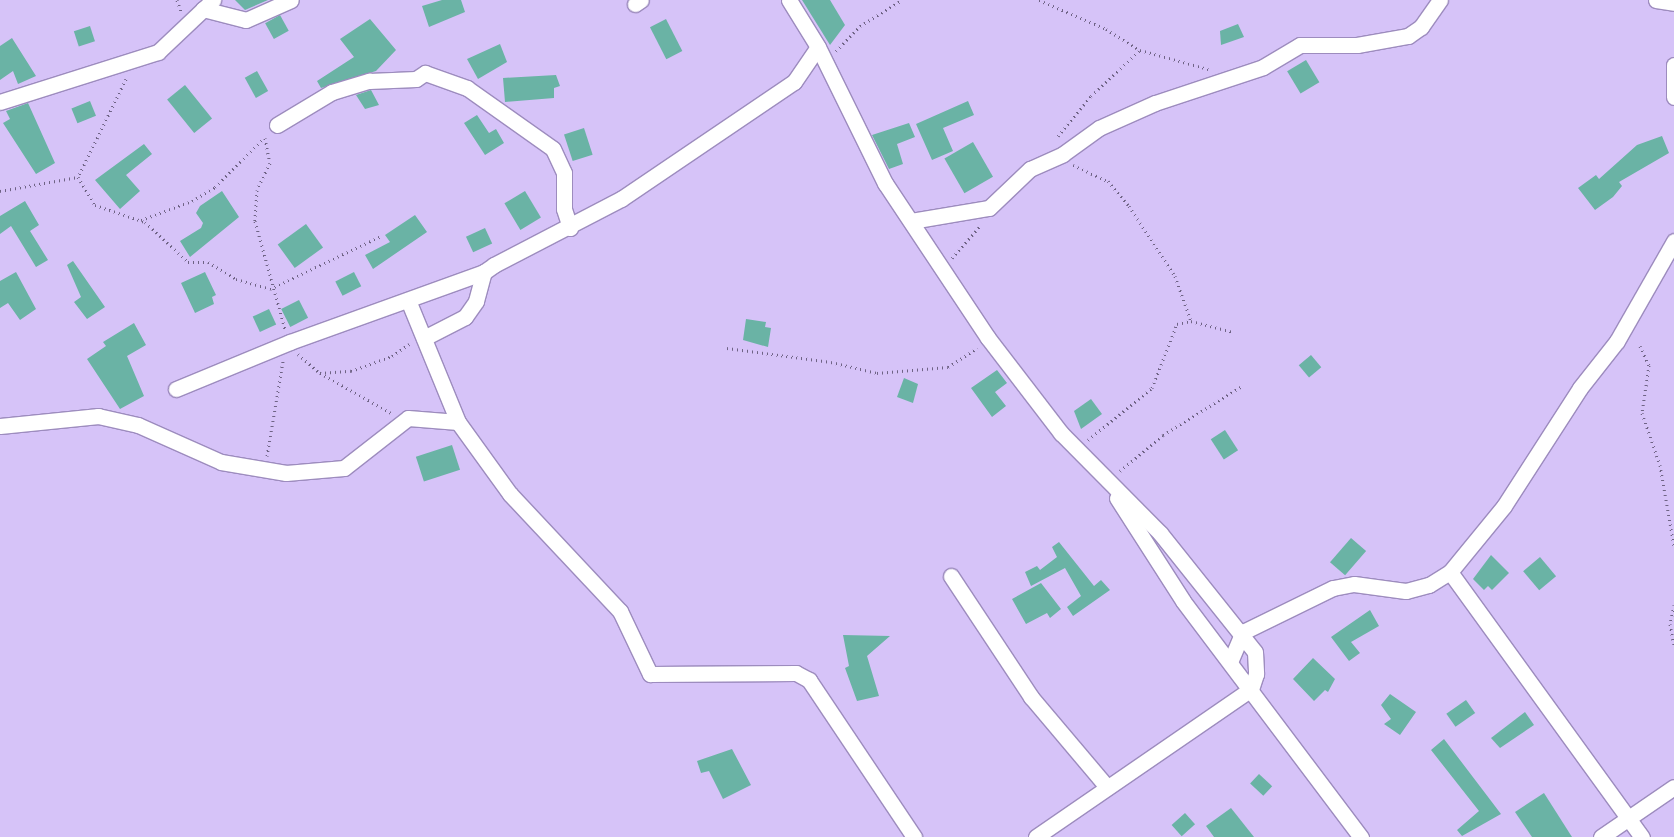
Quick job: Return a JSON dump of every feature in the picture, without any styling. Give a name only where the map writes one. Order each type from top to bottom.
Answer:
[{"type":"street","points":[[0,102],[158,52],[208,4],[246,20],[291,0]]},
{"type":"street","points":[[789,0],[818,48],[869,155],[988,338],[1061,433],[1080,447],[1108,481],[1160,533],[1243,632],[1255,652],[1256,674],[1251,689],[1036,837]]},
{"type":"street","points":[[911,220],[989,208],[1048,160],[1132,113],[1228,80],[1311,42],[1357,45],[1408,36],[1440,0]]},
{"type":"street","points":[[1656,0],[1674,4]]},
{"type":"street","points":[[176,389],[290,342],[484,272],[570,228],[794,82],[818,48]]},
{"type":"street","points":[[1674,65],[1674,97]]},
{"type":"street","points":[[277,124],[332,92],[369,81],[416,78],[425,73],[467,88],[553,149],[564,173],[564,209],[570,228]]},
{"type":"street","points":[[1230,662],[1243,632],[1332,588],[1354,584],[1406,592],[1429,585],[1450,572],[1504,506],[1580,388],[1617,341],[1674,242]]},
{"type":"street","points":[[423,334],[470,311],[484,272]]},
{"type":"street","points":[[408,300],[458,422],[510,494],[620,611],[650,674],[796,673],[809,680],[914,837]]},
{"type":"street","points":[[0,426],[98,416],[138,425],[222,462],[266,472],[344,468],[408,418],[458,422]]},
{"type":"street","points":[[1108,481],[1145,546],[1251,689],[1354,835]]},
{"type":"street","points":[[1450,572],[1630,817],[1642,837]]},
{"type":"street","points":[[951,576],[1032,697],[1107,787]]},
{"type":"street","points":[[1601,837],[1674,787]]},
{"type":"path","points":[[825,62],[860,26],[902,0]]},
{"type":"path","points":[[1039,0],[1106,29],[1140,50],[1198,64],[1228,80]]},
{"type":"path","points":[[1140,50],[1077,112],[1048,160],[1096,173],[1119,193],[1174,276],[1191,321]]},
{"type":"path","points":[[78,177],[135,60]]},
{"type":"path","points":[[140,220],[192,201],[215,187],[277,124]]},
{"type":"path","points":[[265,138],[270,163],[257,190],[255,221],[274,288],[278,315],[290,342],[320,373],[376,407],[408,418]]},
{"type":"path","points":[[0,191],[78,177]]},
{"type":"path","points":[[78,177],[95,205],[140,220],[174,245],[188,262],[208,262],[236,279],[274,288],[381,236]]},
{"type":"path","points":[[943,267],[975,234],[989,208]]},
{"type":"path","points":[[1080,447],[1152,388],[1173,330],[1180,322],[1191,321],[1233,332]]},
{"type":"path","points":[[320,373],[351,371],[392,356],[423,334]]},
{"type":"path","points":[[727,348],[770,352],[880,373],[948,367],[988,338]]},
{"type":"path","points":[[266,472],[282,364],[290,342]]},
{"type":"path","points":[[1640,346],[1649,365],[1642,413],[1660,465],[1674,546]]},
{"type":"path","points":[[1108,481],[1163,435],[1242,386]]},
{"type":"path","points":[[1674,606],[1670,624],[1674,646]]},
{"type":"building","points":[[235,0],[268,0],[245,10]]},
{"type":"building","points":[[442,0],[461,0],[465,12],[429,27],[422,6]]},
{"type":"building","points":[[802,0],[830,0],[845,25],[830,45]]},
{"type":"building","points":[[280,15],[289,31],[274,39],[265,23]]},
{"type":"building","points":[[370,19],[396,50],[376,71],[321,88],[317,81],[354,57],[340,39]]},
{"type":"building","points":[[666,19],[682,51],[666,59],[650,27]]},
{"type":"building","points":[[1238,24],[1244,37],[1221,45],[1220,31]]},
{"type":"building","points":[[90,26],[95,41],[79,46],[74,31]]},
{"type":"building","points":[[12,38],[36,76],[18,84],[13,71],[0,80],[0,46]]},
{"type":"building","points":[[500,44],[507,62],[478,79],[467,59]]},
{"type":"building","points":[[1306,60],[1319,82],[1301,94],[1287,71]]},
{"type":"building","points":[[257,71],[268,91],[256,98],[245,78]]},
{"type":"building","points":[[556,75],[560,86],[554,88],[554,98],[505,102],[503,78]]},
{"type":"building","points":[[185,85],[212,118],[194,133],[167,99]]},
{"type":"building","points":[[371,90],[379,105],[365,109],[356,95]]},
{"type":"building","points":[[90,101],[96,116],[77,123],[71,108]]},
{"type":"building","points":[[968,101],[974,115],[943,128],[953,151],[932,160],[916,124]]},
{"type":"building","points":[[28,103],[55,163],[36,174],[3,123],[10,119],[6,111]]},
{"type":"building","points":[[477,115],[489,133],[496,129],[504,143],[485,155],[464,123]]},
{"type":"building","points":[[909,123],[915,137],[897,144],[903,164],[889,169],[872,135]]},
{"type":"building","points":[[584,128],[593,155],[573,161],[564,134]]},
{"type":"building","points":[[1662,136],[1669,153],[1619,182],[1622,186],[1613,197],[1595,210],[1578,188],[1596,175],[1599,179],[1637,145]]},
{"type":"building","points":[[973,142],[993,177],[964,193],[944,158]]},
{"type":"building","points":[[144,144],[152,154],[126,175],[140,191],[120,209],[95,180]]},
{"type":"building","points":[[222,191],[239,217],[190,257],[180,241],[201,228],[203,223],[196,213],[200,206]]},
{"type":"building","points":[[525,191],[541,218],[520,230],[504,203]]},
{"type":"building","points":[[25,201],[39,225],[30,231],[48,260],[36,267],[11,226],[0,234],[0,216]]},
{"type":"building","points":[[415,215],[427,232],[373,269],[365,255],[390,242],[385,235]]},
{"type":"building","points":[[306,224],[323,247],[295,268],[278,245]]},
{"type":"building","points":[[485,228],[492,243],[473,252],[466,237]]},
{"type":"building","points":[[73,261],[105,307],[87,319],[74,302],[81,297],[67,265]]},
{"type":"building","points":[[16,272],[36,309],[20,320],[8,303],[0,308],[0,281]]},
{"type":"building","points":[[205,272],[216,295],[212,297],[214,304],[195,313],[181,283]]},
{"type":"building","points":[[354,272],[361,286],[343,296],[335,282]]},
{"type":"building","points":[[299,300],[308,318],[290,327],[281,309]]},
{"type":"building","points":[[269,309],[276,324],[260,332],[253,317]]},
{"type":"building","points":[[746,319],[766,322],[765,327],[771,328],[768,347],[743,340]]},
{"type":"building","points":[[134,323],[146,345],[127,356],[144,396],[120,409],[87,359],[106,346],[103,342]]},
{"type":"building","points":[[1311,355],[1321,367],[1309,378],[1299,365]]},
{"type":"building","points":[[997,370],[1007,383],[995,392],[1006,406],[992,417],[971,388]]},
{"type":"building","points":[[904,378],[918,384],[913,403],[897,397]]},
{"type":"building","points":[[1091,399],[1102,414],[1081,429],[1074,411]]},
{"type":"building","points":[[1225,430],[1238,450],[1224,459],[1211,439]]},
{"type":"building","points":[[452,445],[460,470],[424,481],[416,457]]},
{"type":"building","points":[[1351,538],[1366,551],[1345,575],[1330,562]]},
{"type":"building","points":[[1059,542],[1094,586],[1101,580],[1110,590],[1073,616],[1067,607],[1081,596],[1065,568],[1031,586],[1025,572],[1037,566],[1040,570],[1057,557],[1052,547]]},
{"type":"building","points":[[1491,555],[1509,573],[1492,590],[1488,586],[1484,590],[1473,579]]},
{"type":"building","points":[[1540,557],[1556,576],[1539,590],[1523,571]]},
{"type":"building","points":[[1041,583],[1061,609],[1050,618],[1047,613],[1026,624],[1012,599]]},
{"type":"building","points":[[1370,610],[1379,626],[1351,642],[1360,653],[1349,661],[1331,637]]},
{"type":"building","points":[[843,635],[890,636],[867,656],[879,696],[857,701],[845,668],[849,666]]},
{"type":"building","points":[[1313,658],[1335,679],[1328,692],[1325,690],[1314,701],[1293,679]]},
{"type":"building","points":[[1390,694],[1416,712],[1400,735],[1384,724],[1391,719],[1381,705]]},
{"type":"building","points":[[1466,700],[1475,713],[1456,727],[1446,714]]},
{"type":"building","points":[[1525,712],[1534,725],[1500,748],[1491,738]]},
{"type":"building","points":[[1444,739],[1501,814],[1462,836],[1457,830],[1479,811],[1431,750]]},
{"type":"building","points":[[732,749],[751,785],[723,799],[709,771],[701,773],[697,761]]},
{"type":"building","points":[[1259,774],[1272,786],[1263,796],[1250,784]]},
{"type":"building","points":[[1544,793],[1572,837],[1532,837],[1515,812]]},
{"type":"building","points":[[1231,808],[1254,837],[1214,837],[1206,826]]},
{"type":"building","points":[[1185,813],[1195,824],[1182,836],[1172,825]]}]
